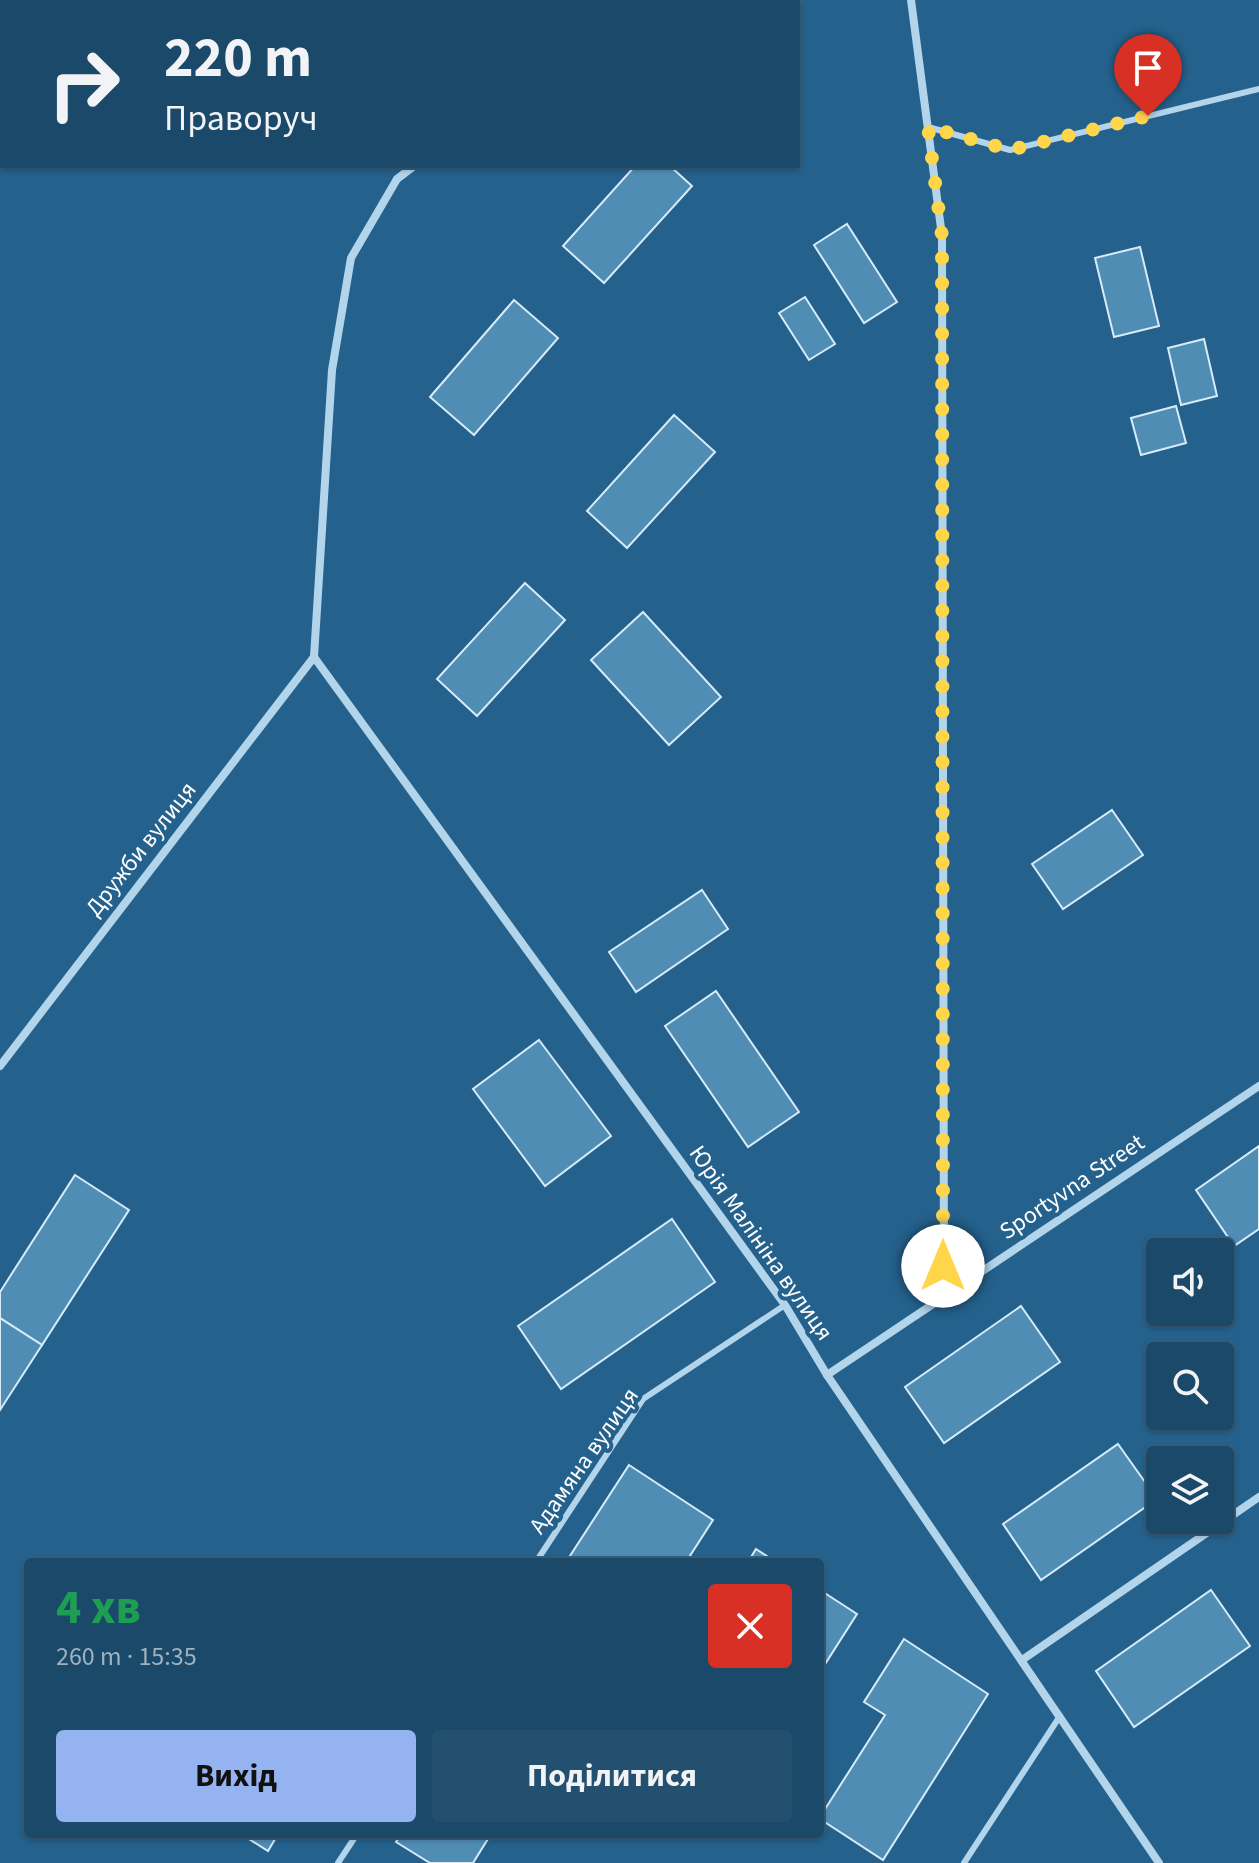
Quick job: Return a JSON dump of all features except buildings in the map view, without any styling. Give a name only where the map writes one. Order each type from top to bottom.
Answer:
[{"type":"street","points":[[911,0],[942,236],[944,1297]]},
{"type":"street","points":[[314,657],[332,370],[351,258],[397,179],[411,168]]},
{"type":"street","name":"Дружби вулиця","points":[[0,1066],[314,657]]},
{"type":"street","name":"Юрія Малініна вулиця","points":[[314,657],[785,1305],[827,1375],[1159,1863]]},
{"type":"street","name":"Sportyvna Street","points":[[827,1375],[1259,1086]]},
{"type":"street","points":[[1022,1660],[1259,1497]]},
{"type":"lane","points":[[928,127],[1010,150],[1259,89]]},
{"type":"lane","name":"Адамяна вулиця","points":[[539,1558],[643,1399],[785,1305]]},
{"type":"lane","points":[[964,1863],[1060,1716]]},
{"type":"lane","points":[[338,1863],[354,1838]]},
{"type":"route","points":[[943,1266],[942,236],[928,127],[1010,150],[1148,116]]}]
